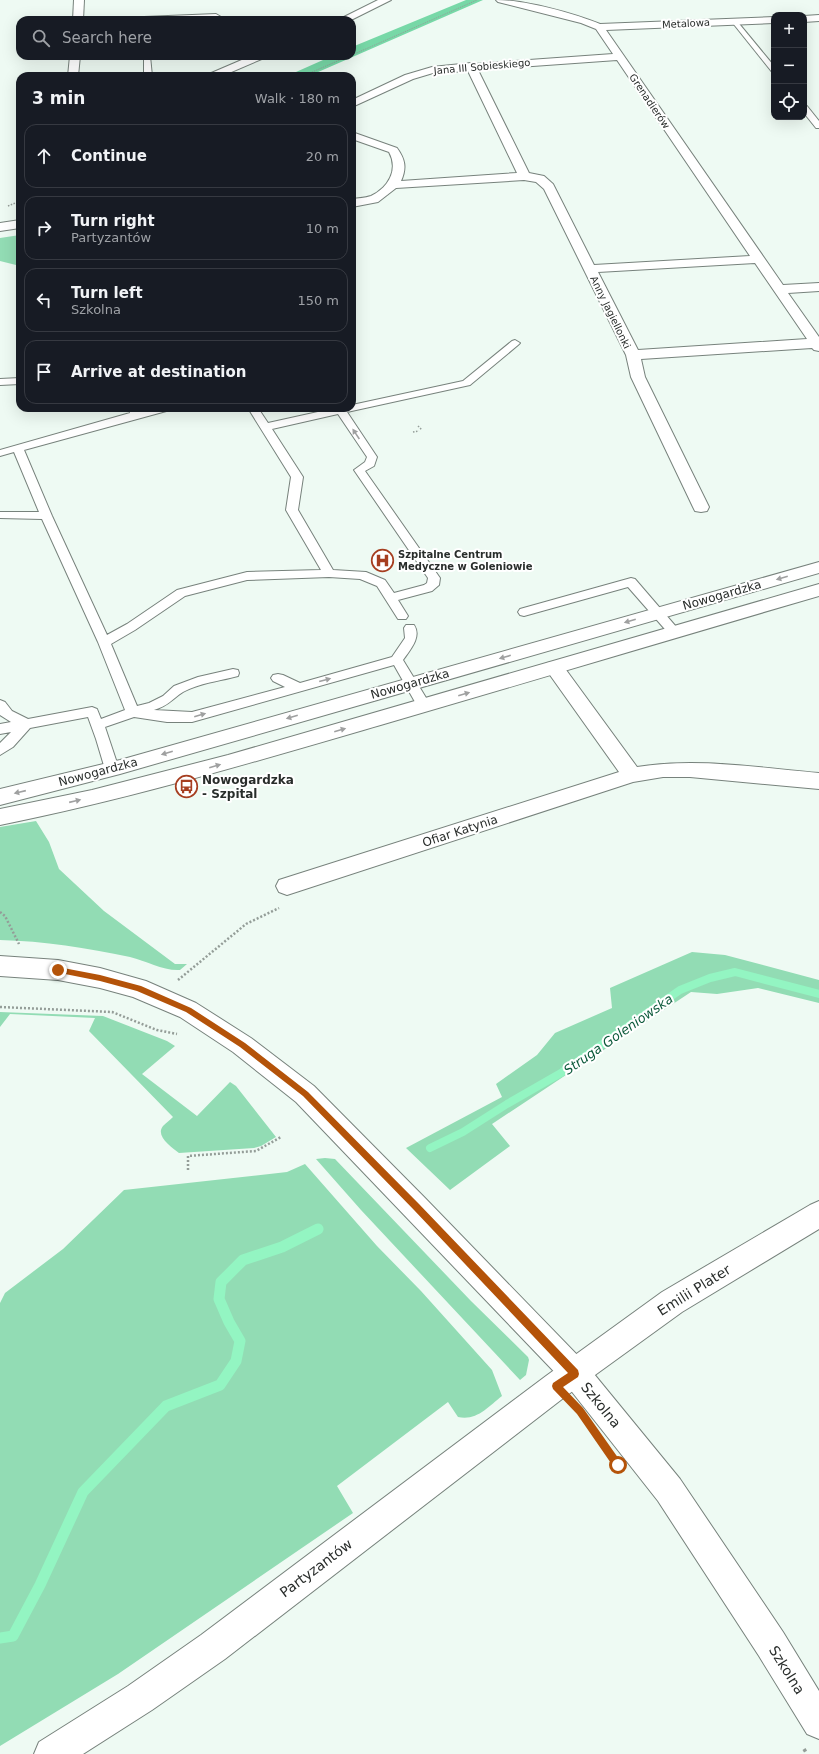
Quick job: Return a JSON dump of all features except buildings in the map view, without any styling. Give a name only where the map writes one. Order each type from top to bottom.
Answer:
[{"type":"street","points":[[78,16],[79,0]]},
{"type":"street","points":[[352,16],[386,0]]},
{"type":"street","points":[[501,0],[584,21],[599,27]]},
{"type":"street","points":[[215,6],[216,16]]},
{"type":"street","points":[[807,19],[819,18]]},
{"type":"street","name":"Metalowa","points":[[599,27],[771,20]]},
{"type":"street","name":"Grenadierów","points":[[599,27],[817,345]]},
{"type":"street","name":"Jana III Sobieskiego","points":[[356,102],[421,73],[441,69],[620,57]]},
{"type":"street","points":[[73,72],[75,60]]},
{"type":"street","points":[[218,72],[223,68],[248,60]]},
{"type":"street","points":[[471,66],[524,176]]},
{"type":"street","points":[[356,136],[393,150],[396,153],[400,171],[394,186]]},
{"type":"street","name":"Anny Jagiellonki","points":[[356,202],[374,199],[394,186],[524,176],[540,179],[545,182],[590,269],[632,356],[638,377],[701,507]]},
{"type":"street","points":[[0,227],[16,225]]},
{"type":"street","points":[[590,269],[758,259]]},
{"type":"street","points":[[779,290],[819,287]]},
{"type":"street","name":"Grenadierów","points":[[632,356],[817,345]]},
{"type":"street","name":"Nowogardzka","points":[[0,797],[112,769],[819,567]]},
{"type":"street","name":"Nowogardzka","points":[[0,817],[37,810],[181,776],[819,590]]},
{"type":"street","points":[[554,668],[632,775]]},
{"type":"street","name":"Ofiar Katynia","points":[[287,886],[632,775],[663,770],[690,770],[819,781]]},
{"type":"street","name":"Szkolna","points":[[0,966],[58,970],[100,978],[138,988],[188,1010],[242,1045],[305,1094],[416,1207],[575,1374],[669,1490],[771,1644],[819,1722]]},
{"type":"street","name":"Emilii Plater","points":[[575,1374],[672,1302],[819,1214]]},
{"type":"street","name":"Partyzantów","points":[[51,1754],[140,1698],[213,1647],[504,1425],[575,1374]]},
{"type":"lane","points":[[734,21],[771,67]]},
{"type":"lane","points":[[147,60],[148,72]]},
{"type":"lane","points":[[807,112],[819,126]]},
{"type":"lane","points":[[356,407],[466,383],[515,343]]},
{"type":"lane","points":[[0,382],[16,381]]},
{"type":"lane","points":[[0,453],[131,412]]},
{"type":"lane","points":[[256,412],[298,477],[292,510],[329,573]]},
{"type":"lane","points":[[266,427],[334,412]]},
{"type":"lane","points":[[350,412],[372,457],[370,464],[358,470],[434,578],[433,584],[428,588],[391,598]]},
{"type":"lane","points":[[18,448],[46,516],[104,642],[133,712]]},
{"type":"lane","points":[[0,515],[46,516]]},
{"type":"lane","points":[[104,642],[131,627],[181,593],[247,576],[329,573],[362,575],[381,583],[402,616]]},
{"type":"lane","points":[[524,612],[631,582],[674,632]]},
{"type":"lane","points":[[133,712],[167,717],[192,717],[397,660],[411,638],[410,628]]},
{"type":"lane","points":[[397,660],[424,706]]},
{"type":"lane","points":[[98,725],[154,706],[168,699],[179,689],[203,680],[233,674]]},
{"type":"lane","points":[[278,678],[298,687]]},
{"type":"lane","points":[[0,707],[12,717],[26,724]]},
{"type":"lane","points":[[0,729],[92,712],[98,725],[112,769]]},
{"type":"lane","points":[[0,750],[8,744],[6,740],[26,724]]},
{"type":"path","points":[[356,53],[477,0]]},
{"type":"path","points":[[313,72],[340,60]]},
{"type":"path","points":[[413,432],[420,430],[418,426]]},
{"type":"path","points":[[158,997],[199,961],[246,924],[292,902],[287,886]]},
{"type":"path","points":[[0,912],[6,916],[20,944]]},
{"type":"path","points":[[0,1007],[112,1012],[157,1030],[182,1035]]},
{"type":"path","points":[[188,1170],[188,1156],[256,1151],[281,1137]]},
{"type":"path","points":[[803,1748],[807,1754]]},
{"type":"green space","points":[[466,0],[483,0],[356,55],[356,45]]},
{"type":"green space","points":[[323,60],[346,60],[318,72],[296,72]]},
{"type":"green space","points":[[16,236],[16,265],[0,261],[0,238]]},
{"type":"green space","points":[[36,821],[49,842],[59,869],[104,911],[175,964],[187,964],[180,970],[174,970],[130,957],[98,951],[49,943],[0,940],[0,827]]},
{"type":"green space","points":[[692,952],[725,955],[819,980],[819,1003],[758,988],[717,994],[691,992],[492,1124],[510,1146],[450,1190],[406,1148],[502,1097],[496,1084],[537,1055],[555,1033],[612,1008],[610,988]]},
{"type":"green space","points":[[0,1012],[103,1016],[167,1041],[175,1046],[142,1074],[197,1116],[230,1082],[236,1086],[276,1137],[261,1146],[254,1148],[179,1153],[165,1141],[161,1134],[163,1126],[173,1117],[89,1031],[95,1018],[10,1014],[0,1027]]},
{"type":"green space","points":[[316,1159],[335,1159],[471,1301],[528,1357],[529,1360],[526,1375],[520,1380],[361,1210]]},
{"type":"green space","points":[[305,1164],[377,1246],[421,1291],[492,1370],[502,1396],[487,1409],[477,1415],[465,1418],[458,1417],[448,1402],[337,1486],[353,1513],[118,1674],[0,1746],[0,1303],[5,1293],[63,1249],[124,1190],[287,1172]]},
{"type":"waterway","name":"Struga Goleniowska","points":[[430,1148],[463,1132],[507,1104],[561,1073],[680,990],[710,978],[735,972],[819,994]]},
{"type":"waterway","name":"Struga Goleniowska","points":[[0,1638],[13,1636],[40,1585],[83,1492],[166,1406],[220,1385],[236,1361],[240,1341],[229,1322],[219,1299],[221,1282],[243,1260],[282,1247],[318,1229]]},
{"type":"place","name":"Szpitalne Centrum Medyczne w Goleniowie","points":[[382,560]]},
{"type":"place","name":"Nowogardzka - Szpital","points":[[187,787]]},
{"type":"route","points":[[58,970],[100,978],[138,988],[188,1010],[242,1045],[305,1094],[416,1207],[575,1374],[556,1386],[580,1411],[618,1465]]}]
